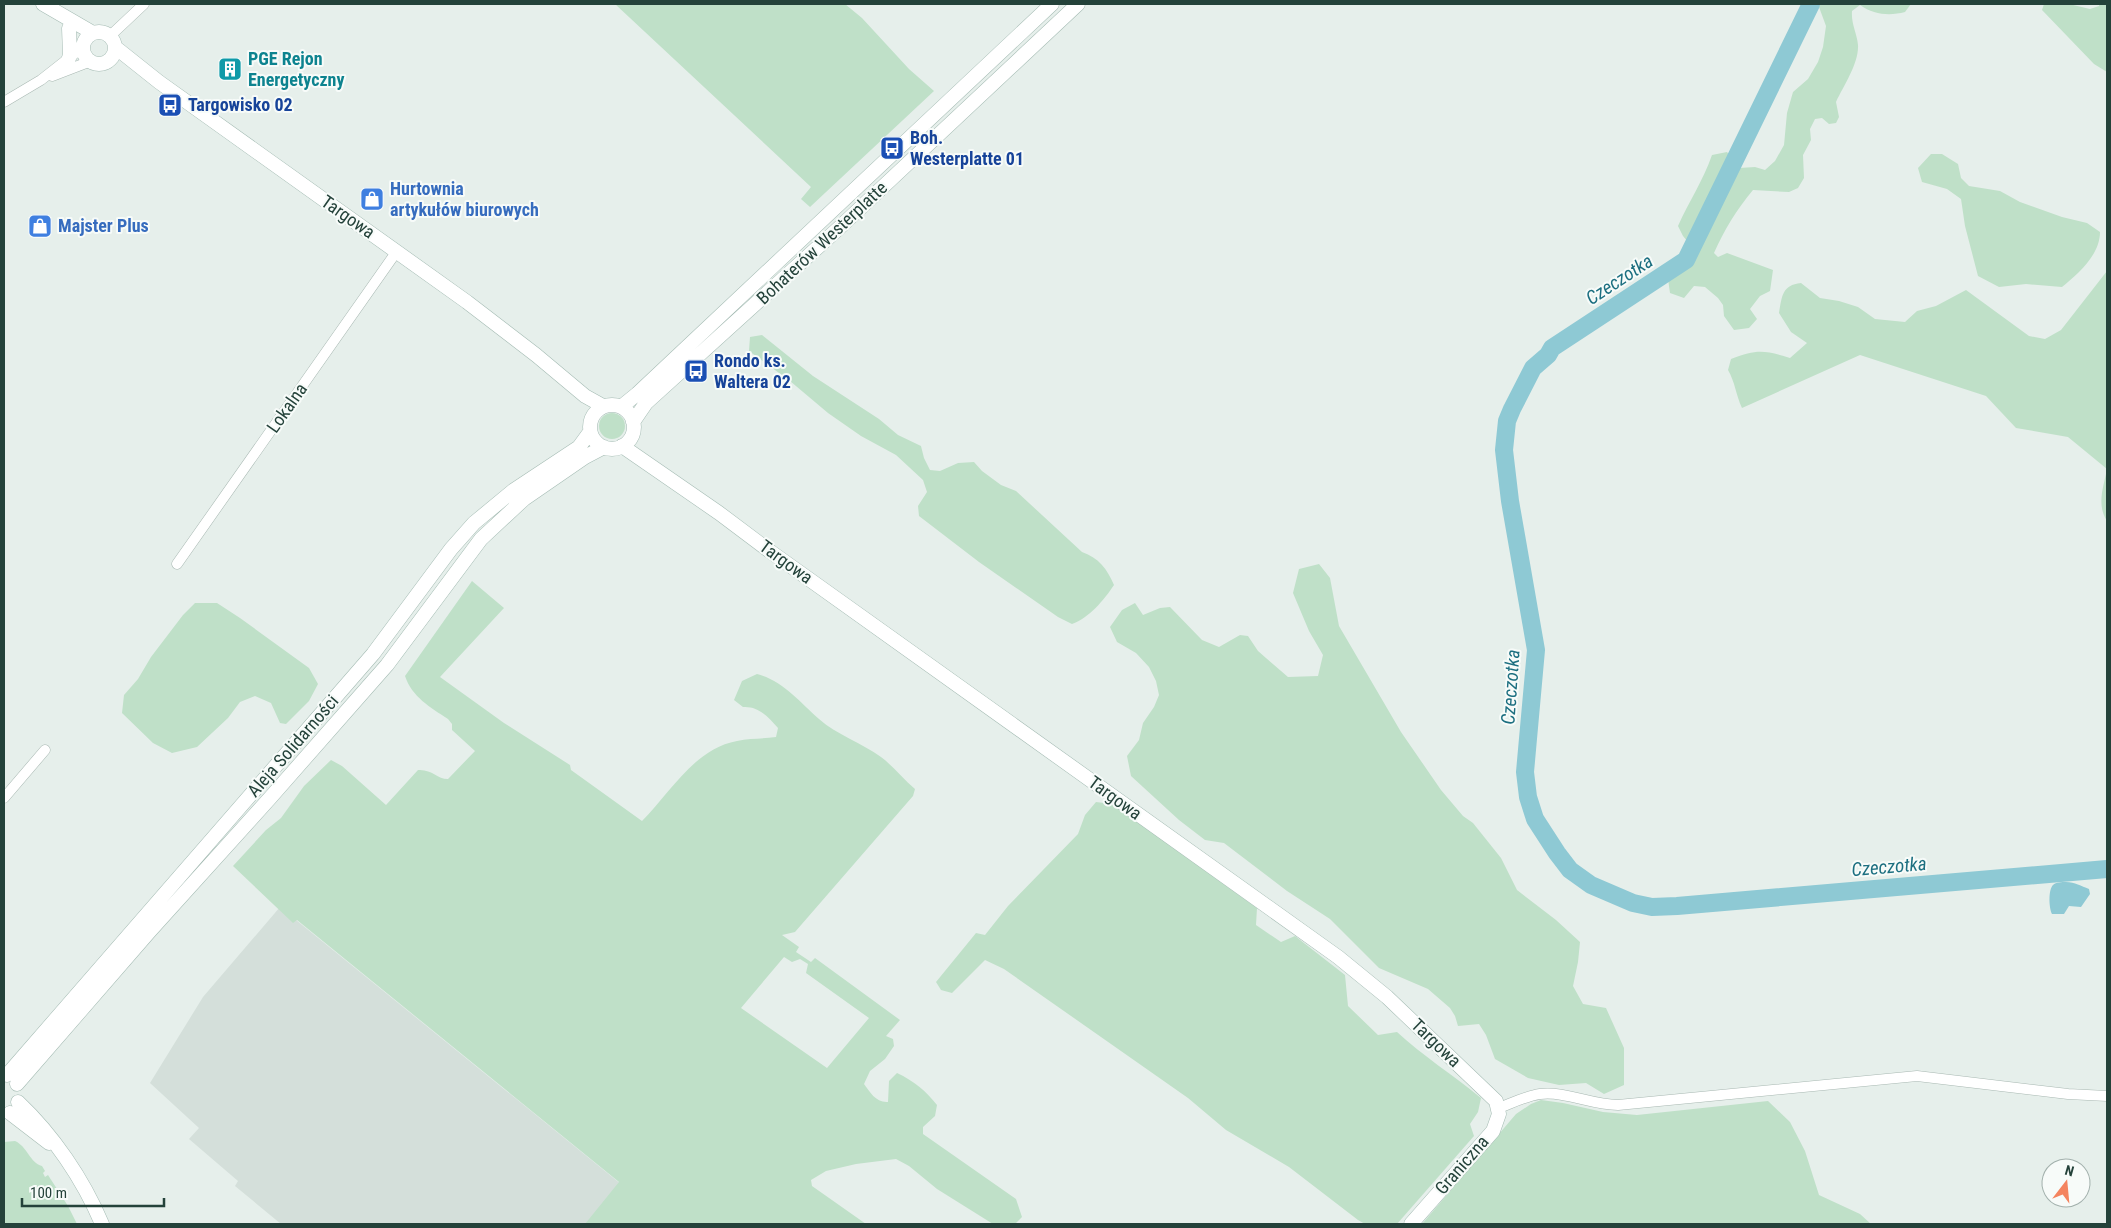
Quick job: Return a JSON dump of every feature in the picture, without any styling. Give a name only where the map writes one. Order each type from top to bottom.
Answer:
[{"type":"main road","name":"Bohaterów Westerplatte","points":[[620,407],[644,387],[1052,4]]},
{"type":"main road","name":"Bohaterów Westerplatte","points":[[633,422],[646,403],[839,228],[1078,4]]},
{"type":"main road","points":[[44,5],[93,33]]},
{"type":"main road","points":[[44,5],[84,45]]},
{"type":"main road","points":[[68,61],[70,55],[69,28]]},
{"type":"main road","points":[[102,32],[112,42],[111,58],[98,62],[85,55],[84,45],[87,37],[93,33],[102,32]]},
{"type":"main road","name":"Targowa","points":[[112,42],[159,82],[397,251],[536,355],[585,396],[603,406]]},
{"type":"main road","name":"Targowa","points":[[98,62],[124,66],[159,82]]},
{"type":"main road","name":"Targowa","points":[[536,355],[587,411],[591,425]]},
{"type":"main road","points":[[612,405],[620,407],[628,413],[633,422],[634,430],[627,442],[610,449],[595,441],[591,425],[596,411],[603,406],[612,405]]},
{"type":"main road","name":"Aleja Solidarności","points":[[9,1077],[362,668],[391,633],[470,527],[514,490],[578,447],[591,425]]},
{"type":"main road","name":"Targowa","points":[[627,442],[771,552],[1338,957],[1388,996],[1497,1104]]},
{"type":"main road","name":"Aleja Solidarności","points":[[9,1077],[387,665],[480,539],[524,499],[604,447]]},
{"type":"main road","points":[[9,1077],[19,1089],[11,1110],[58,1149],[78,1177],[102,1224]]},
{"type":"main road","name":"Graniczna","points":[[1411,1224],[1493,1131],[1497,1122],[1497,1104]]},
{"type":"street","points":[[112,42],[144,4]]},
{"type":"street","points":[[4,102],[68,61],[84,45]]},
{"type":"street","points":[[41,80],[98,62]]},
{"type":"street","name":"Lokalna","points":[[177,564],[397,251]]},
{"type":"street","points":[[4,798],[45,750]]},
{"type":"street","points":[[1497,1104],[1541,1094],[1606,1105],[1618,1105],[1910,1076],[1935,1076],[2068,1094],[2107,1096]]},
{"type":"shaded area","points":[[280,907],[670,1224],[281,1224],[235,1186],[238,1181],[189,1139],[199,1128],[150,1083],[203,997]]},
{"type":"green space","points":[[615,4],[845,4],[862,18],[909,69],[934,91],[810,207],[801,199],[811,187]]},
{"type":"green space","points":[[1820,4],[1911,4],[1905,12],[1894,14],[1876,13],[1860,5],[1852,11],[1858,52],[1854,66],[1836,102],[1839,117],[1836,123],[1829,124],[1822,118],[1815,119],[1810,129],[1811,140],[1803,155],[1804,178],[1798,188],[1789,192],[1753,190],[1736,212],[1722,236],[1714,253],[1718,257],[1727,253],[1773,270],[1770,291],[1760,296],[1750,309],[1757,319],[1749,328],[1734,330],[1724,316],[1723,305],[1705,287],[1694,286],[1684,298],[1670,293],[1668,279],[1678,275],[1685,269],[1696,252],[1683,236],[1678,226],[1712,155],[1727,152],[1739,168],[1755,167],[1765,170],[1775,161],[1784,145],[1787,113],[1793,92],[1808,79],[1818,62],[1823,47],[1826,26],[1819,7]]},
{"type":"green space","points":[[2044,4],[2069,4],[2090,9],[2099,6],[2099,4],[2107,4],[2107,72],[2094,64],[2042,10]]},
{"type":"green space","points":[[1931,154],[1942,154],[1958,164],[1961,178],[1969,186],[2000,191],[2020,202],[2062,217],[2087,223],[2100,232],[2099,240],[2092,256],[2081,270],[2062,287],[2026,284],[1999,287],[1978,276],[1965,226],[1961,199],[1947,189],[1922,182],[1918,168]]},
{"type":"green space","points":[[2107,271],[2107,469],[2068,437],[2016,428],[1986,396],[1860,355],[1742,408],[1728,370],[1731,359],[1754,352],[1773,353],[1790,358],[1807,343],[1791,332],[1779,313],[1784,292],[1795,284],[1801,283],[1820,298],[1858,307],[1875,319],[1905,322],[1917,311],[1936,306],[1966,290],[2029,336],[2045,339],[2061,330]]},
{"type":"green space","points":[[762,335],[813,376],[879,419],[898,435],[921,446],[930,470],[940,471],[958,463],[974,462],[982,471],[1001,485],[1016,491],[1082,552],[1093,557],[1102,565],[1114,585],[1110,591],[1090,613],[1072,624],[1058,617],[979,562],[919,516],[918,506],[927,492],[923,480],[896,455],[861,436],[828,413],[790,381],[749,351],[750,337]]},
{"type":"green space","points":[[612,413],[621,417],[625,426],[621,435],[612,439],[603,435],[599,426],[603,417]]},
{"type":"green space","points":[[2107,469],[2107,521],[2101,502]]},
{"type":"green space","points":[[1319,564],[1330,578],[1339,626],[1401,732],[1441,790],[1463,816],[1473,823],[1501,858],[1517,890],[1556,920],[1580,942],[1573,986],[1583,1004],[1606,1008],[1624,1048],[1624,1085],[1604,1094],[1586,1083],[1559,1085],[1528,1078],[1495,1059],[1486,1035],[1479,1024],[1458,1026],[1450,1008],[1428,989],[1379,968],[1330,919],[1287,891],[1224,843],[1205,840],[1179,820],[1131,776],[1127,756],[1139,740],[1143,723],[1154,707],[1159,695],[1156,681],[1149,667],[1136,653],[1117,642],[1110,627],[1122,610],[1135,603],[1143,615],[1160,608],[1170,607],[1202,640],[1219,647],[1240,635],[1248,636],[1258,651],[1288,677],[1318,676],[1323,655],[1309,631],[1293,593],[1299,569]]},
{"type":"green space","points":[[472,581],[504,608],[440,677],[504,723],[570,765],[571,770],[642,821],[684,773],[708,753],[737,741],[776,737],[778,728],[767,716],[754,708],[743,707],[734,700],[742,681],[757,674],[783,686],[826,725],[874,752],[885,761],[915,789],[913,796],[795,932],[782,935],[799,947],[796,952],[811,962],[815,958],[900,1020],[886,1036],[893,1039],[894,1046],[885,1059],[870,1071],[864,1084],[877,1099],[884,1102],[888,1102],[889,1081],[897,1073],[919,1087],[937,1105],[935,1116],[923,1127],[923,1134],[1016,1199],[1022,1217],[1015,1224],[993,1224],[937,1189],[909,1166],[896,1159],[856,1164],[826,1171],[811,1180],[812,1186],[866,1224],[585,1224],[619,1182],[297,920],[293,923],[233,866],[266,830],[281,818],[304,786],[331,760],[342,766],[386,805],[418,770],[427,771],[448,779],[475,751],[452,730],[452,724],[448,719],[417,696],[405,676]],"holes":[[[784,957],[792,962],[800,959],[808,964],[806,973],[869,1018],[827,1068],[741,1008]]]},
{"type":"green space","points":[[195,603],[217,603],[240,618],[309,668],[318,684],[309,701],[286,724],[280,723],[271,703],[255,696],[240,702],[228,718],[197,747],[172,753],[153,743],[122,713],[124,695],[138,679],[151,657],[183,615]]},
{"type":"green space","points":[[1096,802],[1112,804],[1257,908],[1256,925],[1281,942],[1295,936],[1345,975],[1348,1006],[1378,1035],[1397,1032],[1481,1098],[1478,1112],[1470,1124],[1474,1136],[1397,1224],[1365,1224],[1358,1220],[1289,1167],[1226,1130],[1188,1098],[1004,969],[985,960],[952,993],[941,990],[936,982],[976,933],[985,935],[1008,906],[1078,834],[1085,815]]},
{"type":"green space","points":[[1541,1100],[1603,1112],[1637,1115],[1768,1101],[1790,1122],[1805,1151],[1819,1195],[1860,1214],[1871,1224],[1422,1224],[1516,1114]]},
{"type":"green space","points":[[15,1141],[23,1147],[34,1162],[42,1166],[45,1171],[43,1173],[45,1177],[48,1175],[77,1224],[4,1224],[4,1142]]},
{"type":"water","points":[[2059,882],[2075,883],[2089,889],[2090,894],[2081,907],[2069,906],[2064,914],[2052,914],[2050,908],[2051,887]]},
{"type":"waterway","name":"Czeczotka","points":[[1811,4],[1686,260],[1552,348],[1548,355],[1533,368],[1507,421],[1504,450],[1510,501],[1536,650],[1525,772],[1528,797],[1535,819],[1570,870],[1591,885],[1633,903],[1652,907],[2107,869]]},
{"type":"place","name":"PGE Rejon Energetyczny","points":[[230,69]]},
{"type":"place","name":"Targowisko 02","points":[[170,105]]},
{"type":"place","name":"Boh. Westerplatte 01","points":[[892,148]]},
{"type":"place","name":"Hurtownia artykułów biurowych","points":[[372,199]]},
{"type":"place","name":"Majster Plus","points":[[40,226]]},
{"type":"place","name":"Rondo ks. Waltera 02","points":[[696,371]]}]
